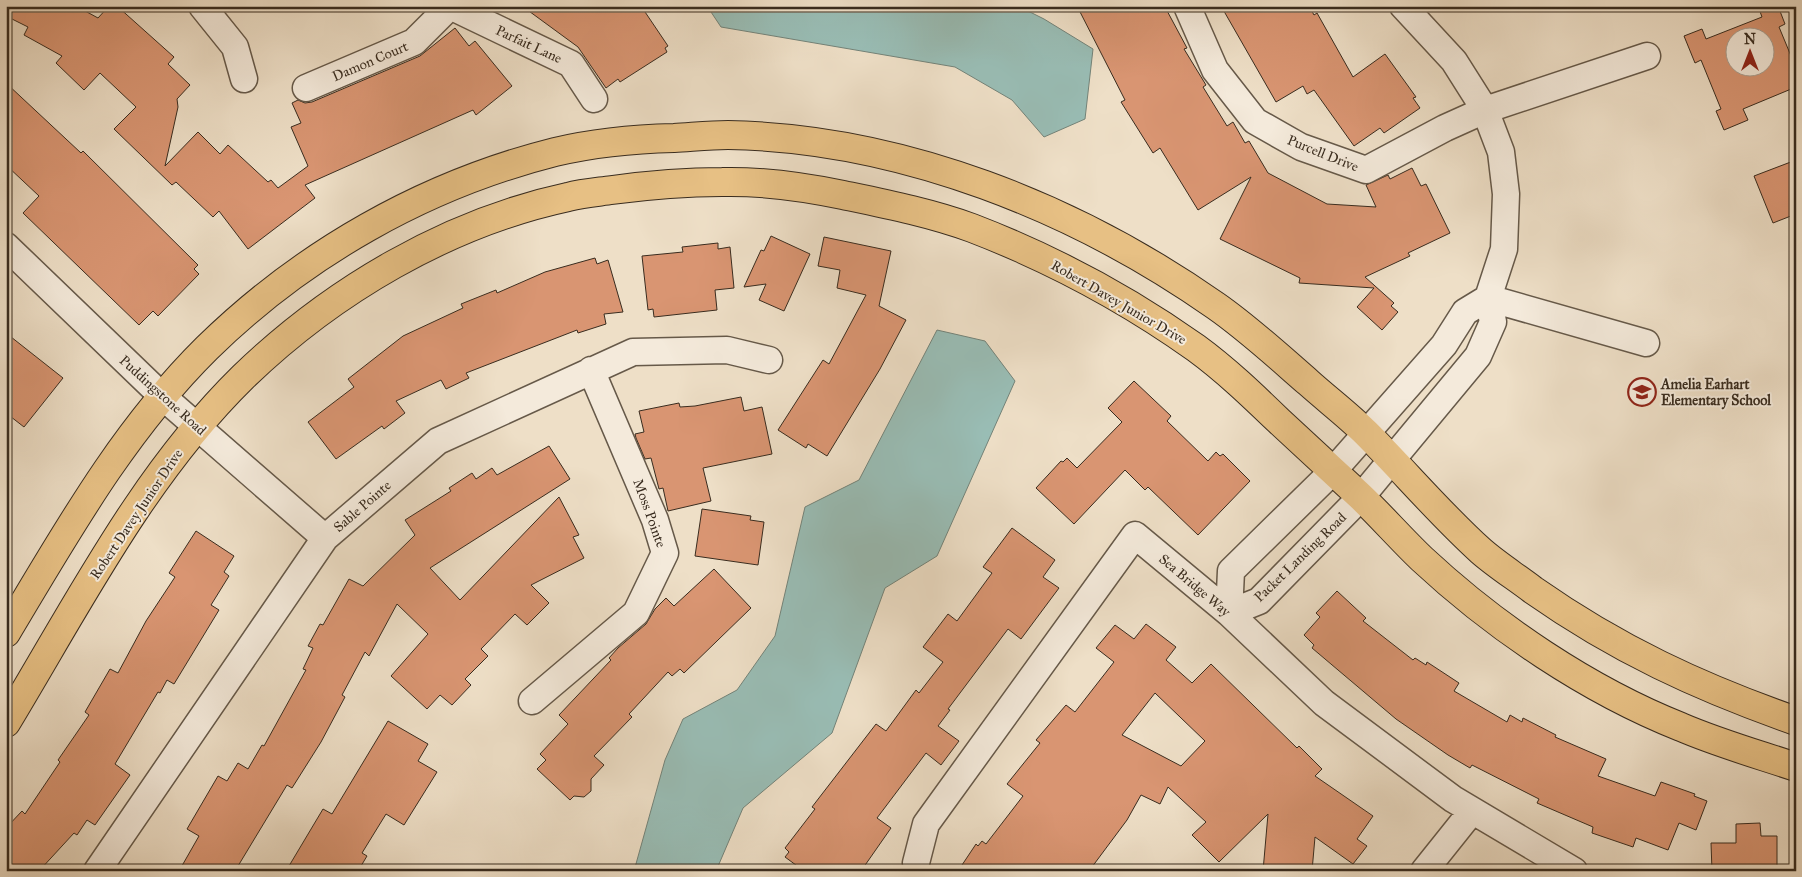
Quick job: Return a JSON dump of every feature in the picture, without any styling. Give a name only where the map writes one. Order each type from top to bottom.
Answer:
[{"type":"main road","points":[[6,633],[110,465],[162,396],[208,347],[253,307],[332,246],[404,207],[477,175],[559,151],[645,139],[728,135],[816,143],[898,159],[982,183],[1065,217],[1143,259],[1219,308],[1366,433],[1392,462],[1484,554],[1570,616],[1636,654],[1699,685],[1796,721]]},
{"type":"main road","name":"Robert Davey Junior Drive","points":[[6,723],[157,477],[197,426],[241,380],[291,333],[357,286],[424,248],[493,219],[569,196],[649,185],[727,181],[809,188],[887,204],[967,226],[1045,259],[1120,299],[1192,345],[1234,377],[1444,578],[1480,609],[1546,655],[1614,695],[1680,727],[1796,767]]},
{"type":"street","points":[[202,6],[235,47],[244,79]]},
{"type":"street","name":"Damon Court","points":[[306,88],[414,42],[450,6]]},
{"type":"street","name":"Parfait Lane","points":[[450,6],[571,64],[594,99]]},
{"type":"street","name":"Purcell Drive","points":[[1187,6],[1215,70],[1255,121],[1301,147],[1366,170],[1445,128],[1485,110],[1647,56]]},
{"type":"street","name":"Packet Landing Road","points":[[1229,613],[1259,601],[1361,497],[1392,462],[1478,356],[1493,322],[1488,298],[1504,249],[1506,194],[1501,152],[1485,110],[1454,61],[1404,6]]},
{"type":"street","name":"Puddingstone Road","points":[[6,246],[162,396],[325,538]]},
{"type":"street","points":[[1229,613],[1231,571],[1333,471],[1444,344],[1465,312],[1488,298],[1646,343]]},
{"type":"street","name":"Sable Pointe","points":[[97,871],[325,538],[438,441],[633,352],[727,350],[769,360]]},
{"type":"street","name":"Moss Pointe","points":[[532,701],[636,613],[664,553],[655,520],[591,370]]},
{"type":"street","name":"Sea Bridge Way","points":[[916,863],[926,824],[1135,535],[1229,613],[1324,703],[1472,811],[1574,871]]},
{"type":"street","points":[[1424,871],[1472,811]]},
{"type":"water","points":[[707,6],[1018,6],[1044,19],[1093,49],[1085,119],[1044,137],[1012,100],[955,67],[721,27]]},
{"type":"water","points":[[937,330],[985,341],[1015,381],[937,556],[885,588],[832,733],[743,808],[716,871],[634,871],[665,760],[683,719],[737,690],[775,636],[805,507],[859,480]]},
{"type":"building","points":[[6,6],[76,6],[98,18],[109,6],[117,6],[174,57],[168,64],[190,85],[177,99],[178,107],[165,166],[198,132],[220,154],[228,145],[268,182],[271,180],[278,188],[308,166],[291,127],[301,123],[292,103],[298,100],[305,103],[312,102],[420,56],[455,28],[469,46],[475,41],[512,86],[476,115],[473,110],[305,185],[315,198],[248,249],[219,211],[213,217],[176,182],[172,185],[114,129],[136,107],[100,73],[84,90],[56,63],[62,56],[24,35],[28,27],[6,16]]},
{"type":"building","points":[[522,6],[641,6],[668,46],[665,48],[667,52],[620,82],[618,79],[606,88],[578,47]]},
{"type":"building","points":[[1077,6],[1165,7],[1187,48],[1184,49],[1206,85],[1203,87],[1227,126],[1233,122],[1245,143],[1249,141],[1268,173],[1327,204],[1376,207],[1366,185],[1388,175],[1390,179],[1412,168],[1421,186],[1426,184],[1450,233],[1408,253],[1410,256],[1365,277],[1394,303],[1391,306],[1398,312],[1382,330],[1357,307],[1374,288],[1299,283],[1300,278],[1220,239],[1251,177],[1198,210],[1160,148],[1153,153],[1121,102],[1125,100]]},
{"type":"building","points":[[1221,6],[1309,6],[1314,15],[1317,13],[1353,77],[1385,54],[1416,97],[1413,98],[1420,108],[1384,133],[1380,128],[1354,146],[1314,90],[1307,94],[1303,86],[1276,102]]},
{"type":"building","points":[[1758,6],[1778,6],[1785,24],[1779,27],[1796,68],[1796,87],[1743,109],[1748,120],[1724,130],[1716,111],[1721,109],[1701,60],[1695,63],[1684,36],[1702,29],[1706,39],[1724,32],[1724,78],[1774,78],[1774,28],[1734,28],[1762,17]]},
{"type":"building","points":[[6,83],[81,153],[83,151],[198,265],[194,269],[199,274],[158,316],[153,311],[139,325],[23,213],[39,196],[6,165]]},
{"type":"building","points":[[1796,160],[1796,214],[1773,223],[1754,176]]},
{"type":"building","points":[[771,236],[810,254],[784,311],[759,300],[766,284],[744,287],[761,250],[764,251]]},
{"type":"building","points":[[824,237],[891,251],[879,306],[906,320],[880,369],[827,456],[808,444],[806,448],[778,430],[823,360],[829,364],[866,295],[837,288],[840,270],[818,266]]},
{"type":"building","points":[[718,243],[718,249],[730,247],[734,288],[715,290],[717,310],[654,317],[653,309],[648,310],[642,256],[683,252],[682,247]]},
{"type":"building","points":[[595,258],[597,264],[608,260],[623,312],[604,314],[606,324],[578,333],[577,330],[466,373],[469,378],[446,389],[441,380],[396,401],[405,413],[384,429],[382,426],[336,459],[308,422],[354,387],[348,379],[403,336],[463,308],[461,304],[496,290],[497,293],[545,272]]},
{"type":"building","points":[[6,333],[63,378],[24,427],[6,413]]},
{"type":"building","points":[[1134,381],[1171,416],[1167,421],[1208,461],[1216,452],[1220,456],[1223,454],[1250,481],[1198,535],[1148,487],[1145,490],[1125,470],[1074,524],[1036,488],[1061,461],[1063,462],[1067,458],[1077,468],[1122,422],[1108,408]]},
{"type":"building","points":[[741,397],[744,411],[762,407],[772,454],[703,468],[711,501],[668,511],[663,488],[659,489],[651,458],[645,459],[636,438],[635,434],[644,432],[639,411],[679,403],[680,407],[695,406]]},
{"type":"building","points":[[549,446],[570,479],[430,568],[460,600],[559,497],[579,535],[573,537],[584,558],[531,585],[549,603],[527,625],[515,614],[481,649],[488,656],[465,679],[471,685],[452,705],[440,695],[427,709],[391,676],[428,634],[397,604],[369,656],[365,652],[342,695],[345,697],[321,742],[292,788],[287,785],[235,871],[179,871],[199,836],[187,829],[218,776],[227,781],[238,763],[248,769],[262,745],[264,746],[306,670],[303,669],[313,648],[308,646],[320,624],[323,625],[349,579],[363,586],[415,535],[405,520],[451,491],[449,488],[472,473],[476,479],[492,468],[497,475]]},
{"type":"building","points":[[702,509],[751,516],[750,520],[764,522],[758,565],[695,556]]},
{"type":"building","points":[[1012,528],[1055,560],[1043,577],[1059,588],[1021,639],[1008,629],[948,709],[950,710],[938,726],[959,741],[941,765],[926,753],[877,818],[891,828],[861,871],[804,871],[785,857],[789,852],[785,848],[815,809],[812,807],[876,724],[886,731],[916,690],[919,693],[943,662],[923,647],[948,614],[957,621],[992,573],[983,567]]},
{"type":"building","points":[[196,531],[234,556],[224,572],[229,576],[211,605],[219,610],[174,684],[167,680],[160,693],[158,692],[115,764],[130,775],[95,825],[87,820],[77,835],[74,833],[39,871],[16,871],[6,862],[6,828],[22,811],[25,814],[60,762],[58,760],[89,715],[85,712],[110,669],[118,673],[146,621],[175,577],[169,573]]},
{"type":"building","points":[[714,569],[751,608],[684,673],[680,669],[672,676],[668,672],[629,714],[632,717],[594,756],[604,765],[591,779],[591,791],[584,797],[574,796],[570,800],[537,769],[546,760],[540,754],[568,724],[559,715],[611,660],[609,658],[618,648],[646,624],[655,609],[666,598],[674,606]]},
{"type":"building","points":[[1337,591],[1366,618],[1363,621],[1413,660],[1415,658],[1426,665],[1427,662],[1459,683],[1454,691],[1507,722],[1510,715],[1522,722],[1523,718],[1556,735],[1555,737],[1606,759],[1598,776],[1655,796],[1661,782],[1695,794],[1694,796],[1707,801],[1696,830],[1679,823],[1668,850],[1636,838],[1633,847],[1592,833],[1593,827],[1537,803],[1539,799],[1472,765],[1470,768],[1448,755],[1396,719],[1312,648],[1314,645],[1304,635],[1320,617],[1316,613]]},
{"type":"building","points":[[1146,624],[1176,647],[1166,660],[1192,683],[1211,664],[1297,748],[1299,746],[1322,769],[1315,776],[1373,816],[1357,839],[1367,846],[1353,864],[1315,837],[1312,871],[1263,871],[1268,814],[1219,862],[1192,835],[1206,822],[1168,787],[1160,804],[1141,795],[1127,820],[1089,871],[958,871],[976,844],[978,846],[982,841],[986,844],[1023,796],[1007,784],[1040,743],[1036,740],[1066,705],[1075,712],[1114,662],[1096,648],[1115,625],[1134,639]],"holes":[[[1155,693],[1205,741],[1181,766],[1122,735]]]},
{"type":"building","points":[[388,721],[428,744],[418,761],[437,772],[404,825],[386,814],[362,853],[367,856],[358,871],[286,871],[323,809],[332,814]]},
{"type":"building","points":[[1760,823],[1761,836],[1777,836],[1777,871],[1712,871],[1711,843],[1736,843],[1736,824]]},
{"type":"place","name":"Amelia Earhart Elementary School","points":[[1642,392]]}]
